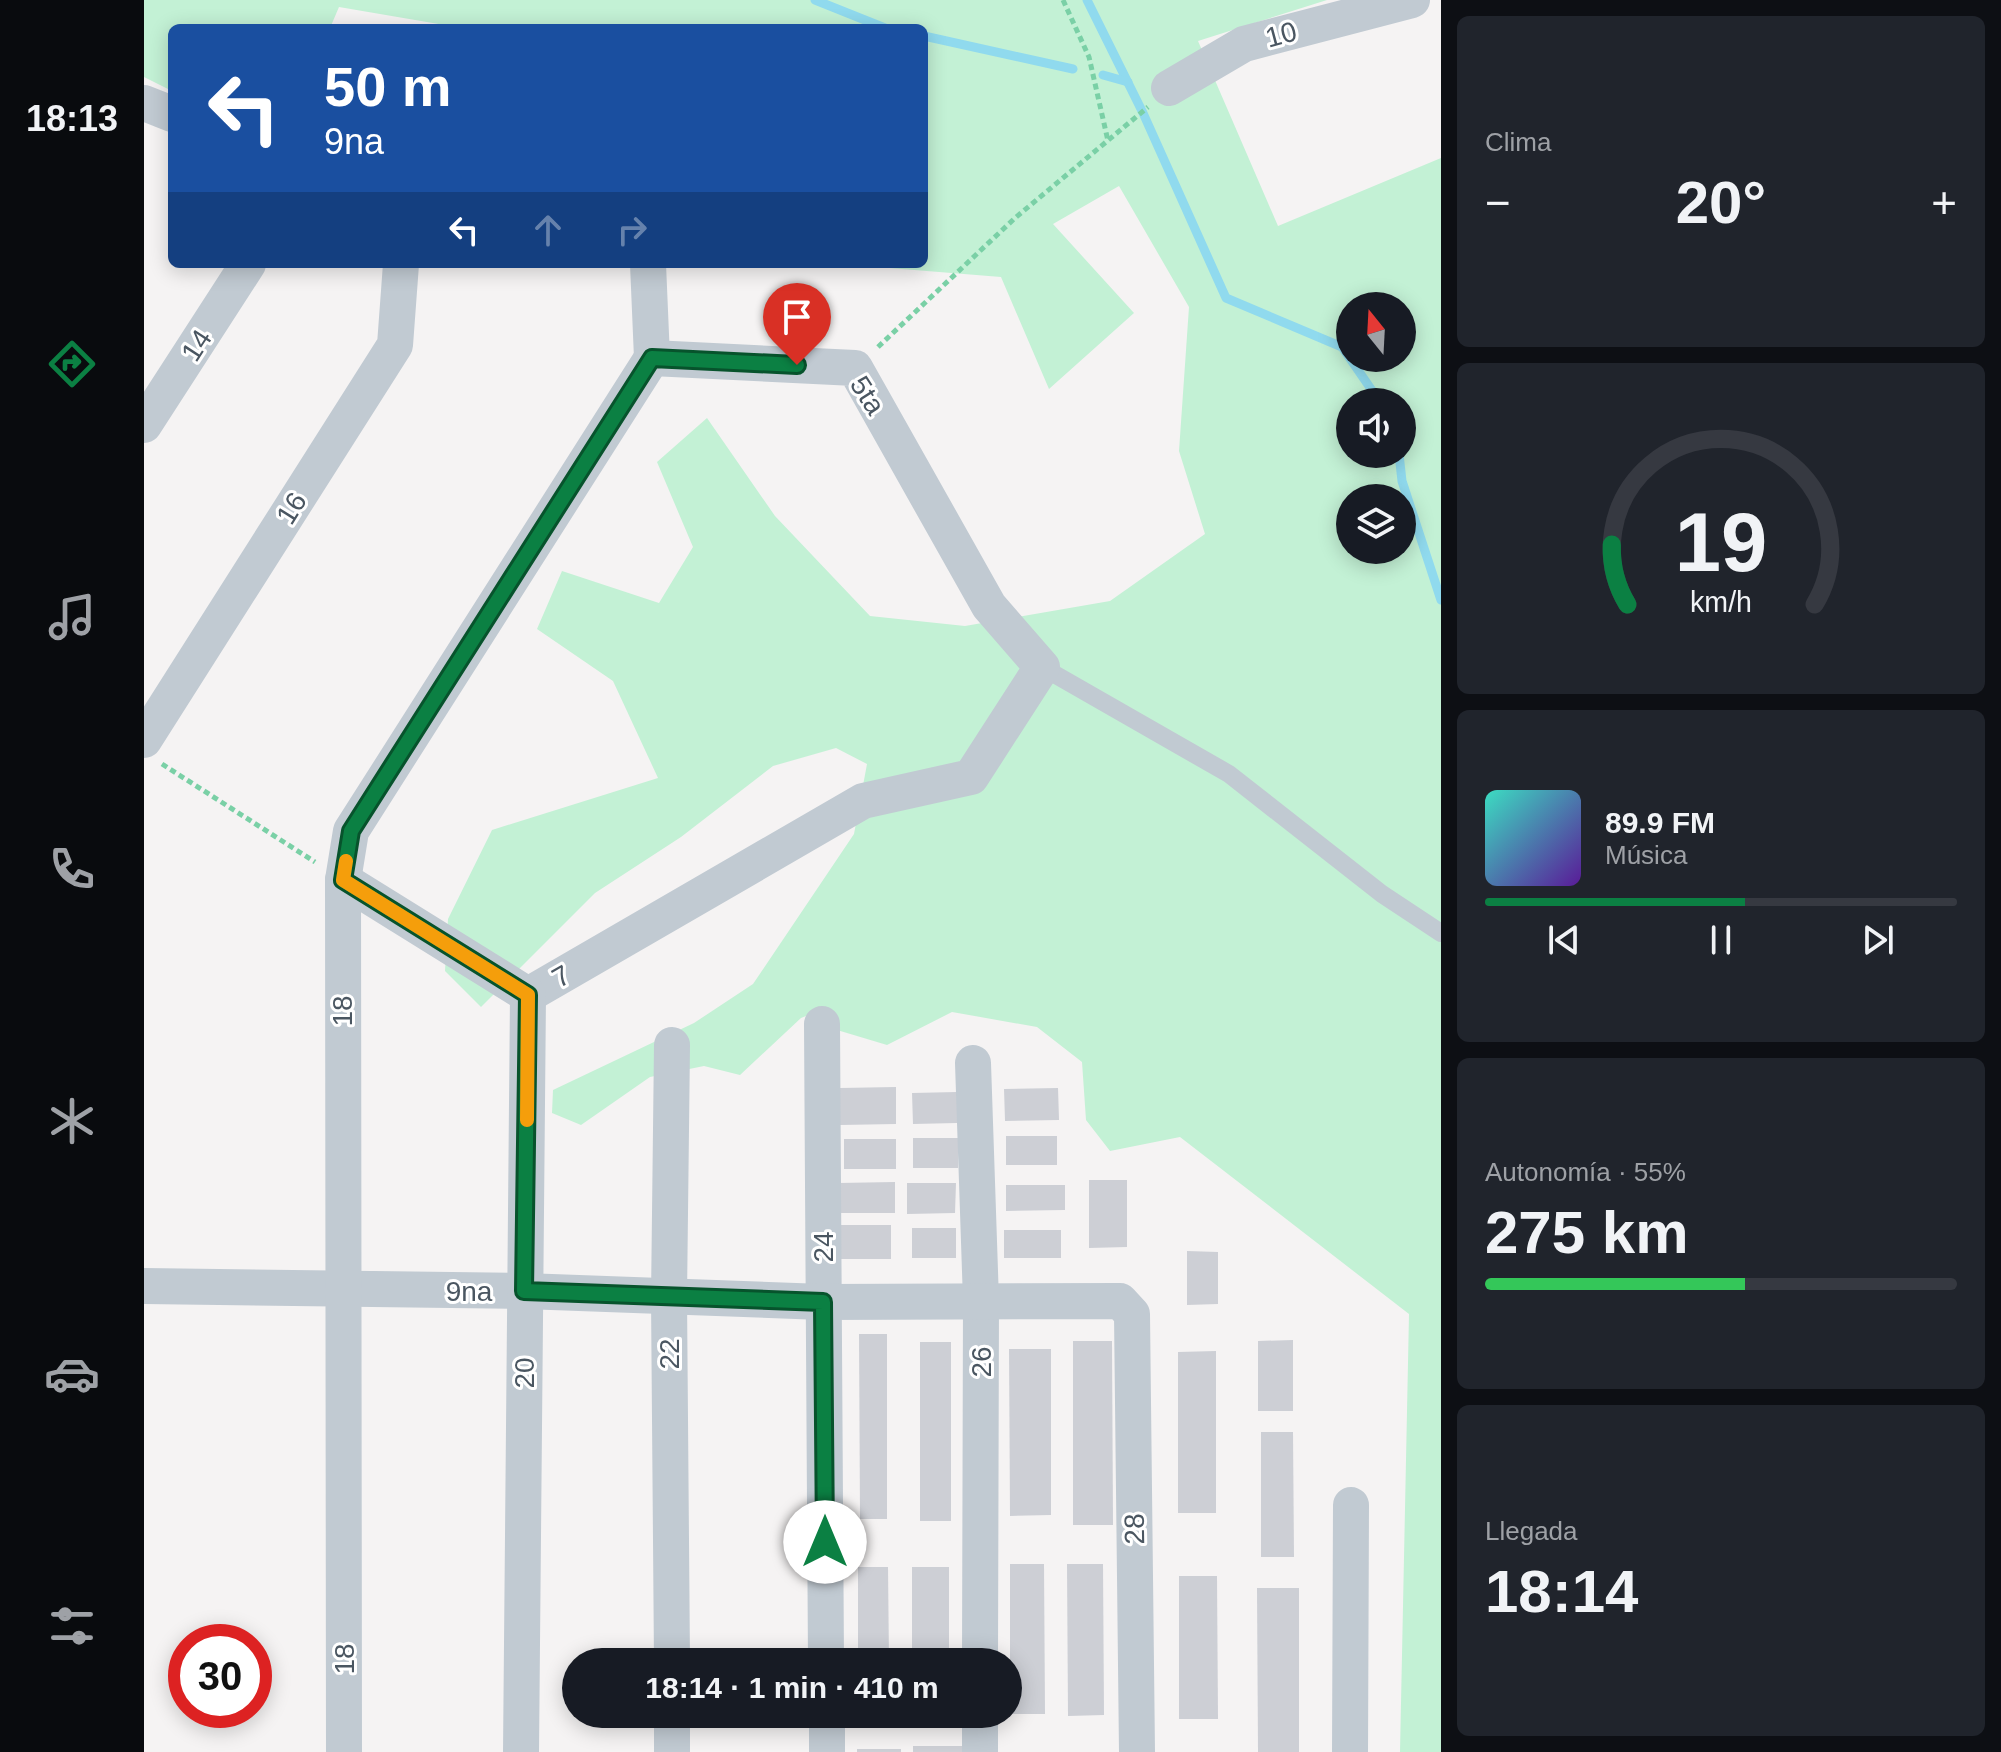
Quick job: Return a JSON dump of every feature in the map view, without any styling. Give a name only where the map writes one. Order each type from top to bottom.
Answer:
[{"type":"street","name":"10","points":[[1169,88],[1244,44],[1412,0]]},
{"type":"street","points":[[144,103],[168,112]]},
{"type":"street","name":"14","points":[[144,425],[245,268]]},
{"type":"street","name":"16","points":[[151,750],[395,345],[401,268]]},
{"type":"street","points":[[648,268],[652,358]]},
{"type":"street","name":"5ta","points":[[652,358],[855,368],[989,606],[1042,667]]},
{"type":"street","name":"18","points":[[344,1752],[341,1291],[343,880],[351,831],[652,358]]},
{"type":"street","name":"7","points":[[343,880],[528,995],[863,801],[971,777],[1042,667]]},
{"type":"street","name":"20","points":[[521,1752],[528,995]]},
{"type":"street","name":"24","points":[[822,1024],[826,1648]]},
{"type":"street","name":"22","points":[[672,1045],[669,1297],[672,1648]]},
{"type":"street","name":"26","points":[[973,1063],[981,1301],[980,1648]]},
{"type":"street","name":"9na","points":[[144,1286],[341,1291],[524,1291],[823,1302],[1120,1301],[1127,1306]]},
{"type":"street","name":"28","points":[[1127,1306],[1132,1314],[1137,1752]]},
{"type":"street","points":[[1350,1752],[1351,1505]]},
{"type":"street","points":[[672,1728],[672,1752]]},
{"type":"street","points":[[827,1728],[827,1752]]},
{"type":"street","points":[[980,1728],[980,1752]]},
{"type":"lane","points":[[1042,667],[1229,774],[1382,894],[1441,933]]},
{"type":"path","points":[[1063,0],[1089,57],[1108,141]]},
{"type":"path","points":[[855,368],[1015,218],[1169,88]]},
{"type":"path","points":[[151,750],[343,880]]},
{"type":"green space","points":[[144,0],[1327,0],[1198,41],[1278,226],[1441,158],[1441,1752],[1400,1752],[1409,1314],[1180,1137],[1110,1151],[1086,1120],[1082,1062],[1037,1027],[952,1012],[887,1045],[837,1030],[826,1008],[801,1018],[740,1075],[704,1066],[650,1077],[581,1125],[552,1113],[553,1090],[694,1023],[753,984],[854,834],[867,764],[836,748],[773,766],[681,837],[595,893],[481,1007],[445,971],[448,919],[492,830],[658,778],[613,681],[537,629],[562,571],[659,603],[693,547],[657,462],[707,418],[775,516],[870,616],[965,626],[1110,601],[1205,534],[1179,451],[1189,307],[1119,186],[1053,224],[1134,313],[1049,389],[1001,277],[890,268],[928,268],[928,24],[439,24],[339,7],[332,24],[168,24],[168,89],[144,77]]},
{"type":"building","points":[[896,1087],[896,1124],[840,1125],[840,1088]]},
{"type":"building","points":[[1058,1088],[1059,1120],[1005,1121],[1004,1089]]},
{"type":"building","points":[[957,1092],[957,1123],[913,1124],[912,1093]]},
{"type":"building","points":[[1006,1136],[1057,1136],[1057,1165],[1006,1165]]},
{"type":"building","points":[[913,1138],[958,1138],[958,1168],[913,1168]]},
{"type":"building","points":[[844,1139],[896,1139],[896,1169],[844,1169]]},
{"type":"building","points":[[1089,1180],[1127,1180],[1127,1247],[1089,1248]]},
{"type":"building","points":[[895,1182],[895,1213],[838,1213],[838,1183]]},
{"type":"building","points":[[907,1183],[956,1183],[955,1213],[907,1214]]},
{"type":"building","points":[[1006,1185],[1065,1185],[1065,1210],[1006,1211]]},
{"type":"building","points":[[840,1225],[891,1225],[891,1259],[839,1259]]},
{"type":"building","points":[[912,1228],[956,1228],[956,1258],[912,1258]]},
{"type":"building","points":[[1004,1230],[1061,1230],[1061,1258],[1004,1258]]},
{"type":"building","points":[[1187,1251],[1218,1252],[1218,1304],[1187,1305]]},
{"type":"building","points":[[859,1334],[887,1334],[887,1519],[860,1519]]},
{"type":"building","points":[[1293,1340],[1293,1411],[1258,1411],[1258,1341]]},
{"type":"building","points":[[1073,1341],[1112,1341],[1113,1525],[1073,1525]]},
{"type":"building","points":[[920,1342],[951,1342],[951,1521],[920,1521]]},
{"type":"building","points":[[1009,1349],[1051,1349],[1051,1515],[1010,1516]]},
{"type":"building","points":[[1216,1351],[1216,1513],[1178,1513],[1178,1352]]},
{"type":"building","points":[[1261,1432],[1293,1432],[1294,1557],[1261,1557]]},
{"type":"building","points":[[1010,1564],[1044,1564],[1045,1714],[1022,1714],[1022,1648],[1010,1648]]},
{"type":"building","points":[[1067,1564],[1103,1564],[1104,1715],[1068,1716]]},
{"type":"building","points":[[858,1567],[888,1567],[889,1648],[858,1648]]},
{"type":"building","points":[[912,1567],[949,1567],[949,1648],[912,1648]]},
{"type":"building","points":[[1179,1576],[1217,1576],[1218,1719],[1179,1719]]},
{"type":"building","points":[[1257,1588],[1299,1588],[1299,1752],[1258,1752]]},
{"type":"building","points":[[913,1746],[965,1746],[965,1752],[913,1752]]},
{"type":"building","points":[[857,1749],[901,1749],[901,1752],[857,1752]]},
{"type":"waterway","points":[[815,0],[875,24]]},
{"type":"waterway","points":[[1087,0],[1143,113],[1226,298],[1342,347],[1370,388]]},
{"type":"waterway","points":[[928,37],[1073,69]]},
{"type":"waterway","points":[[1103,75],[1128,82]]},
{"type":"waterway","points":[[1401,468],[1402,481],[1441,600]]},
{"type":"slow traffic","points":[[346,861],[343,880],[528,995],[527,1120]]},
{"type":"route","points":[[797,365],[652,358],[351,831],[343,880],[528,995],[524,1291],[823,1302],[825,1542]]}]
